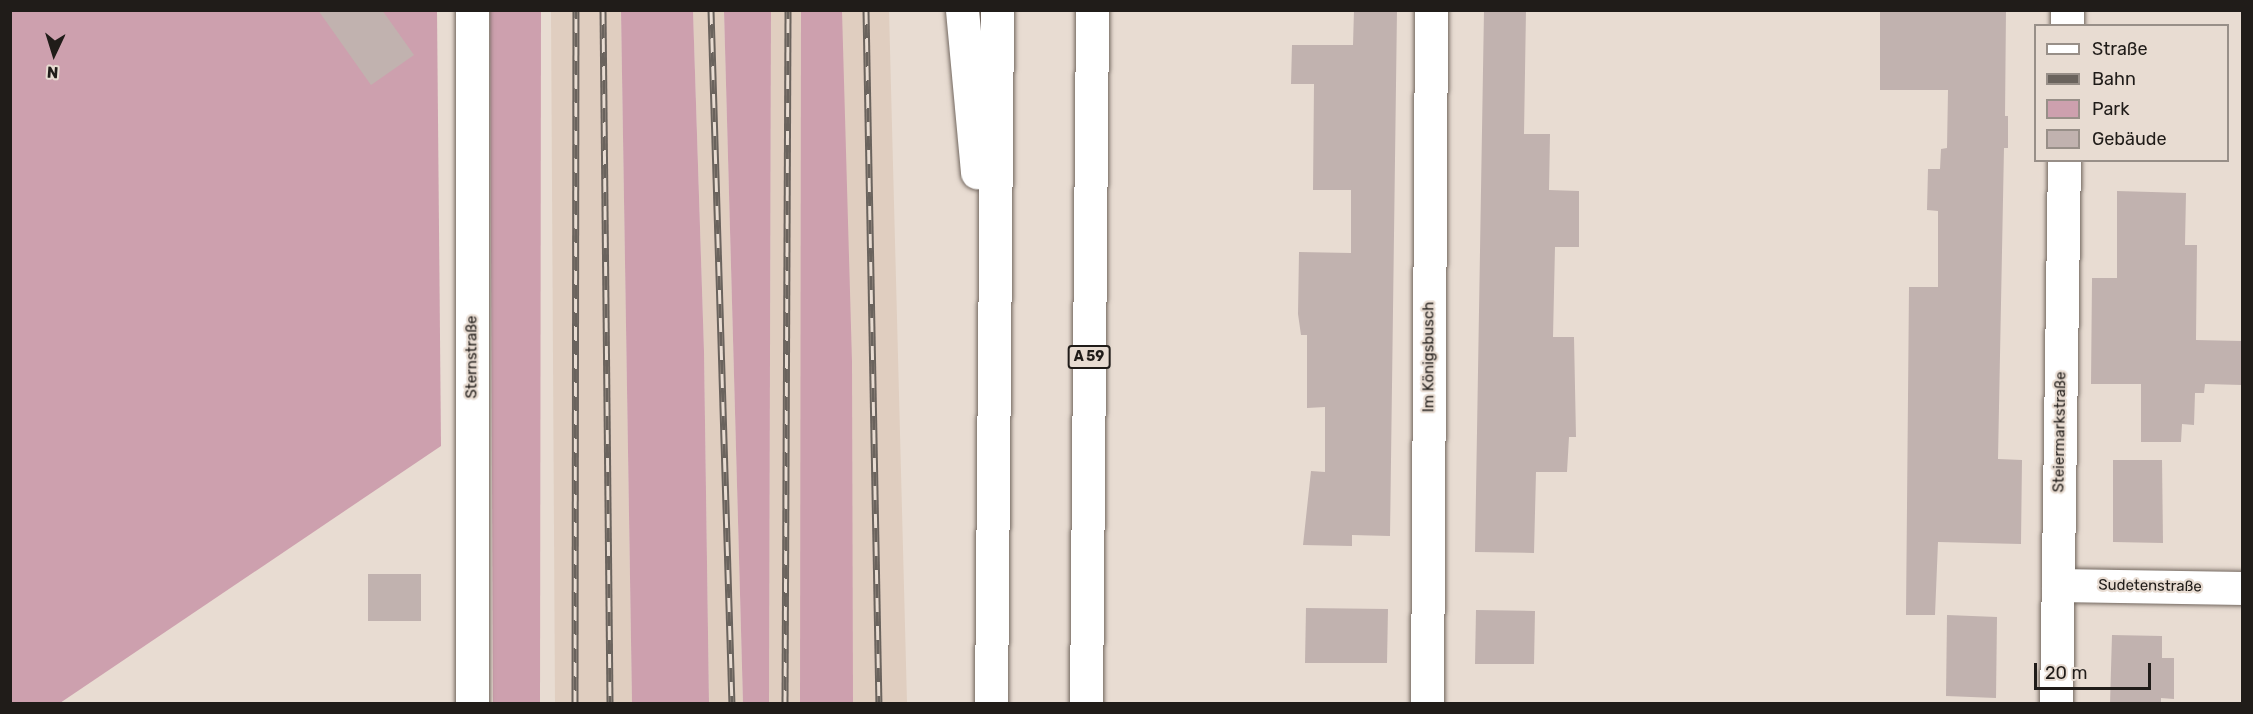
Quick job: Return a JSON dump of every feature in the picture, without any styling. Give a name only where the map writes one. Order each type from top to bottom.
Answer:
[{"type":"main road","name":"Sternstraße","points":[[472,10],[472,704]]},
{"type":"main road","points":[[962,10],[993,341]]},
{"type":"main road","points":[[991,704],[998,10]]},
{"type":"main road","name":"A 59","points":[[1086,704],[1092,10]]},
{"type":"main road","name":"Im Königsbusch","points":[[1426,704],[1431,10]]},
{"type":"main road","name":"Steiermarkstraße","points":[[2056,704],[2064,162]]},
{"type":"main road","name":"Sudetenstraße","points":[[2058,585],[2242,588]]},
{"type":"shaded area","points":[[551,11],[621,11],[632,703],[555,703]]},
{"type":"shaded area","points":[[693,11],[724,11],[743,703],[709,703],[704,351]]},
{"type":"shaded area","points":[[771,11],[889,11],[907,703],[769,704]]},
{"type":"green space","points":[[10,11],[437,11],[441,446],[60,703],[11,703]]},
{"type":"green space","points":[[490,11],[541,11],[540,703],[493,703]]},
{"type":"green space","points":[[621,11],[693,11],[704,351],[709,703],[632,703]]},
{"type":"green space","points":[[724,11],[771,11],[769,703],[743,703]]},
{"type":"green space","points":[[801,11],[842,11],[852,362],[853,703],[800,703]]},
{"type":"building","points":[[318,10],[382,10],[414,55],[371,85]]},
{"type":"building","points":[[1354,10],[1397,10],[1390,536],[1352,535],[1352,546],[1303,545],[1311,471],[1325,472],[1325,407],[1307,408],[1307,335],[1301,335],[1298,314],[1299,252],[1351,253],[1351,190],[1313,190],[1314,84],[1291,84],[1292,45],[1353,45]]},
{"type":"building","points":[[1484,10],[1526,10],[1524,134],[1550,134],[1549,190],[1579,191],[1579,247],[1555,247],[1553,337],[1574,337],[1576,437],[1569,437],[1567,472],[1536,472],[1534,553],[1475,552]]},
{"type":"building","points":[[1880,10],[2006,10],[2005,116],[2008,116],[2008,148],[2004,148],[1998,459],[2022,460],[2021,544],[1938,542],[1935,615],[1906,615],[1909,287],[1938,287],[1938,211],[1927,210],[1928,169],[1940,169],[1941,149],[1947,148],[1948,90],[1880,90]]},
{"type":"building","points":[[2117,191],[2186,193],[2185,245],[2197,245],[2196,340],[2242,341],[2242,385],[2205,384],[2204,393],[2195,393],[2194,425],[2182,424],[2181,442],[2141,442],[2141,384],[2091,384],[2092,278],[2117,278]]},
{"type":"building","points":[[2113,460],[2162,460],[2163,543],[2113,542]]},
{"type":"building","points":[[368,574],[421,574],[421,621],[368,621]]},
{"type":"building","points":[[1306,608],[1388,609],[1387,663],[1305,663]]},
{"type":"building","points":[[1476,610],[1535,611],[1534,664],[1475,664]]},
{"type":"building","points":[[1947,615],[1997,617],[1996,698],[1946,696]]},
{"type":"building","points":[[2112,635],[2162,636],[2162,658],[2174,658],[2174,699],[2161,698],[2161,704],[2110,704]]},
{"type":"railway","points":[[575,704],[576,10]]},
{"type":"railway","points":[[603,10],[610,704]]},
{"type":"railway","points":[[711,10],[732,704]]},
{"type":"railway","points":[[785,704],[788,10]]},
{"type":"railway","points":[[866,10],[879,704]]}]
